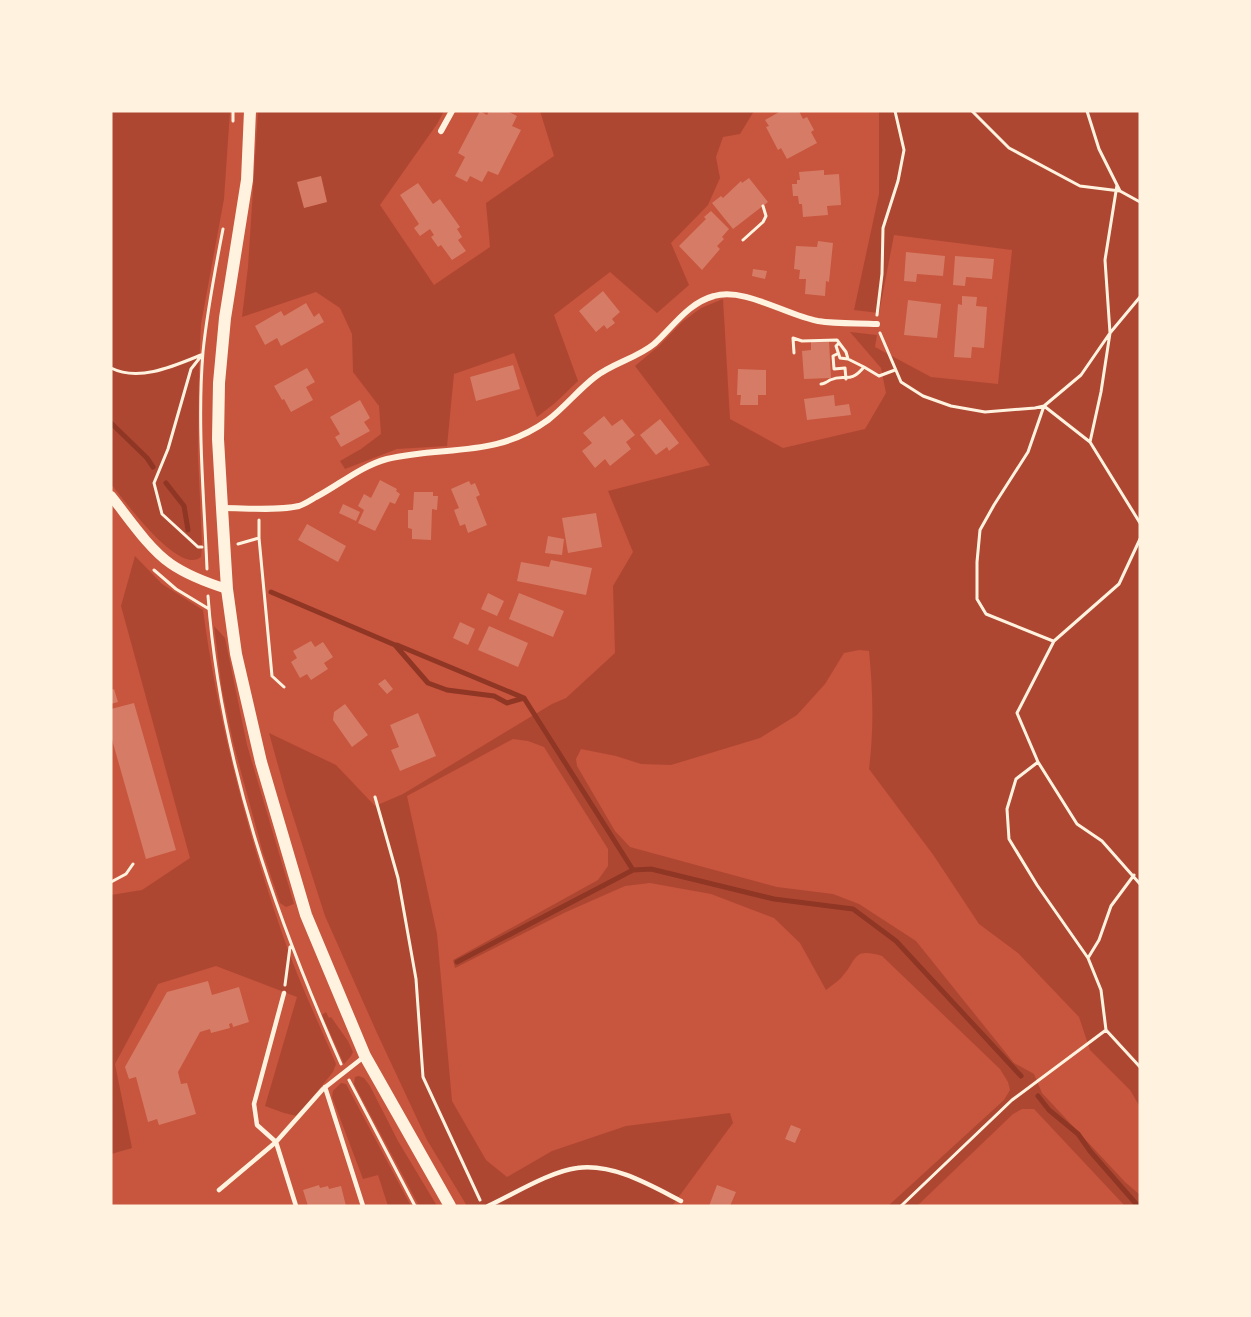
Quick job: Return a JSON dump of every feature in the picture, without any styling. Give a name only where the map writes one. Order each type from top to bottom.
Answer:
[{"type":"main road","points":[[250,111],[248,180],[225,318],[219,383],[218,439],[227,589],[236,654],[261,762],[306,915],[365,1056],[450,1206]]},
{"type":"street","points":[[441,131],[452,111]]},
{"type":"street","points":[[222,508],[300,506],[368,466],[385,460],[399,456],[469,450],[502,443],[525,434],[549,419],[596,376],[655,343],[687,311],[711,296],[725,293],[742,295],[818,321],[877,324]]},
{"type":"street","points":[[111,496],[148,541],[170,563],[207,582],[227,589]]},
{"type":"lane","points":[[284,993],[254,1104],[257,1125],[276,1142],[296,1206]]},
{"type":"lane","points":[[219,1190],[276,1142],[326,1087],[365,1056]]},
{"type":"lane","points":[[326,1087],[363,1206]]},
{"type":"lane","points":[[488,1206],[551,1176],[575,1168],[594,1167],[621,1173],[681,1201]]},
{"type":"path","points":[[895,111],[904,150],[898,181],[884,228],[877,324],[901,382],[923,396],[951,406],[984,412],[1044,406],[1090,442],[1140,523]]},
{"type":"path","points":[[972,111],[1010,148],[1080,186],[1118,191],[1140,202]]},
{"type":"path","points":[[1087,111],[1099,149],[1118,185],[1106,260],[1110,333],[1090,442]]},
{"type":"path","points":[[743,240],[763,222],[766,216],[763,206]]},
{"type":"path","points":[[1054,641],[986,614],[977,599],[976,562],[980,530],[1028,452],[1044,406],[1081,375],[1110,333],[1140,297]]},
{"type":"path","points":[[794,353],[793,338],[802,341],[837,340],[848,358]]},
{"type":"path","points":[[830,346],[839,343]]},
{"type":"path","points":[[839,343],[834,355],[834,369],[845,368],[846,379]]},
{"type":"path","points":[[111,368],[122,373],[162,370],[203,354],[191,369],[168,449],[154,483],[162,514],[198,547],[202,547]]},
{"type":"path","points":[[834,355],[848,358],[879,376],[895,370]]},
{"type":"path","points":[[821,384],[857,375],[864,367]]},
{"type":"path","points":[[260,507],[259,538],[272,676],[284,687]]},
{"type":"path","points":[[238,544],[259,538]]},
{"type":"path","points":[[1140,539],[1119,584],[1054,641],[1017,713],[1038,762],[1077,824],[1101,842],[1140,884]]},
{"type":"path","points":[[1038,762],[1016,779],[1007,809],[1009,839],[1037,885],[1088,958],[1101,990],[1106,1030],[1140,1067]]},
{"type":"path","points":[[375,797],[398,878],[417,979],[423,1077],[482,1206]]},
{"type":"path","points":[[111,882],[126,874],[133,864]]},
{"type":"path","points":[[1088,958],[1099,940],[1111,906],[1134,875]]},
{"type":"path","points":[[284,993],[291,946]]},
{"type":"path","points":[[901,1206],[1012,1100],[1106,1030]]},
{"type":"shaded area","points":[[111,111],[230,111],[224,199],[201,324],[198,455],[202,545],[201,557],[191,560],[179,556],[153,534],[111,484]]},
{"type":"shaded area","points":[[258,111],[444,111],[380,205],[434,285],[490,247],[486,203],[554,156],[540,111],[754,111],[740,134],[723,137],[716,157],[720,178],[708,205],[671,243],[689,285],[657,313],[610,272],[554,315],[578,381],[555,403],[537,417],[514,353],[454,374],[447,446],[397,449],[345,469],[340,461],[381,434],[379,406],[353,372],[352,334],[340,308],[316,292],[242,317],[248,267]]},
{"type":"shaded area","points":[[879,111],[1140,111],[1140,1107],[1130,1090],[1090,1050],[1079,1017],[1018,953],[979,924],[934,856],[869,769],[872,710],[869,651],[844,653],[825,684],[797,715],[760,738],[671,765],[641,764],[581,749],[576,759],[577,766],[615,831],[630,847],[777,887],[833,894],[859,904],[916,941],[1014,1063],[1034,1074],[1042,1093],[1125,1182],[1140,1195],[1140,1206],[1125,1206],[1034,1109],[1022,1109],[1013,1114],[917,1206],[888,1206],[1004,1100],[1010,1090],[1008,1082],[1000,1069],[882,956],[860,954],[841,978],[826,990],[800,943],[774,918],[711,894],[650,883],[625,886],[566,912],[455,968],[453,960],[598,880],[608,866],[608,849],[544,747],[528,741],[513,739],[407,796],[437,934],[452,1101],[486,1160],[507,1177],[552,1151],[626,1126],[730,1113],[733,1123],[672,1206],[467,1206],[427,1140],[325,916],[269,733],[336,765],[375,806],[403,794],[552,704],[566,698],[615,653],[613,586],[633,552],[608,491],[710,465],[635,366],[682,322],[701,308],[723,299],[730,419],[783,448],[865,429],[886,393],[881,368],[850,332],[877,335],[875,347],[931,377],[998,384],[1012,250],[894,235],[879,313],[854,310],[879,194]]},
{"type":"shaded area","points":[[135,556],[162,584],[203,610],[225,733],[245,814],[288,950],[336,1064],[333,1072],[297,1116],[265,1106],[297,997],[216,966],[158,984],[115,1064],[132,1148],[111,1154],[111,895],[142,890],[190,858],[121,606]]},
{"type":"shaded area","points":[[214,626],[225,638],[247,745],[294,904],[286,907],[280,903],[263,853],[234,746],[222,690]]},
{"type":"shaded area","points":[[326,1012],[348,1041],[353,1052],[344,1064],[322,1015]]},
{"type":"shaded area","points":[[355,1077],[364,1078],[370,1086],[398,1141],[437,1206],[419,1206],[354,1084]]},
{"type":"shaded area","points":[[341,1083],[346,1084],[411,1206],[388,1206],[378,1175],[363,1179],[332,1097],[333,1091]]},
{"type":"building","points":[[480,111],[487,115],[489,111],[507,111],[517,116],[512,126],[521,130],[498,175],[488,171],[482,182],[470,176],[467,182],[455,176],[465,157],[458,153]]},
{"type":"building","points":[[781,111],[799,111],[803,119],[807,117],[814,130],[811,132],[817,143],[787,159],[781,148],[778,150],[766,127],[769,126],[765,120]]},
{"type":"building","points":[[824,170],[824,175],[839,174],[841,205],[827,206],[828,215],[803,217],[802,204],[799,204],[798,196],[793,196],[792,184],[797,184],[797,180],[800,180],[799,172]]},
{"type":"building","points":[[321,176],[327,202],[304,208],[297,182]]},
{"type":"building","points":[[749,178],[768,202],[733,229],[712,203],[721,196],[723,198],[741,181],[742,183]]},
{"type":"building","points":[[418,183],[433,204],[440,199],[460,227],[457,229],[462,237],[458,240],[466,251],[452,260],[441,245],[438,247],[431,237],[434,235],[430,229],[420,236],[414,228],[419,224],[400,195]]},
{"type":"building","points":[[711,211],[729,229],[717,246],[720,249],[702,270],[679,246]]},
{"type":"building","points":[[818,241],[833,243],[829,282],[826,281],[825,296],[805,294],[806,279],[799,279],[800,270],[794,269],[796,246],[817,247]]},
{"type":"building","points":[[906,252],[945,256],[943,276],[917,274],[916,282],[904,281]]},
{"type":"building","points":[[955,256],[994,259],[992,279],[966,277],[965,286],[953,285]]},
{"type":"building","points":[[753,269],[767,271],[765,279],[752,276]]},
{"type":"building","points":[[603,291],[620,312],[612,319],[615,323],[607,329],[604,325],[596,332],[579,311]]},
{"type":"building","points":[[962,296],[977,297],[976,306],[987,307],[984,348],[972,347],[971,358],[954,357],[958,304],[962,305]]},
{"type":"building","points":[[908,300],[941,304],[937,338],[904,335]]},
{"type":"building","points":[[306,303],[314,317],[319,313],[324,322],[281,346],[277,338],[265,345],[255,326],[281,311],[284,316]]},
{"type":"building","points":[[829,341],[831,378],[804,379],[802,351],[811,350],[811,342]]},
{"type":"building","points":[[513,365],[520,389],[476,401],[470,377]]},
{"type":"building","points":[[307,368],[315,382],[306,387],[313,400],[291,412],[274,386]]},
{"type":"building","points":[[738,369],[766,370],[766,395],[758,395],[758,405],[740,405],[741,395],[737,395]]},
{"type":"building","points":[[834,395],[835,406],[849,404],[851,415],[807,420],[804,399]]},
{"type":"building","points":[[360,400],[370,418],[364,422],[370,431],[341,447],[335,437],[340,434],[330,417]]},
{"type":"building","points":[[604,416],[612,426],[622,419],[635,435],[626,442],[631,449],[610,466],[605,459],[595,468],[582,451],[592,443],[583,433]]},
{"type":"building","points":[[660,419],[679,443],[669,451],[667,447],[656,455],[640,435]]},
{"type":"building","points":[[380,480],[397,489],[396,491],[400,494],[395,504],[390,502],[375,531],[358,523],[364,510],[358,506],[364,494],[371,498]]},
{"type":"building","points":[[469,481],[471,485],[475,483],[480,495],[476,497],[487,525],[468,533],[465,524],[460,526],[454,510],[459,508],[451,489]]},
{"type":"building","points":[[414,492],[433,492],[433,496],[438,496],[437,510],[432,509],[431,540],[412,539],[412,529],[408,528],[408,510],[413,510]]},
{"type":"building","points":[[343,504],[360,512],[356,521],[339,513]]},
{"type":"building","points":[[596,513],[602,547],[568,553],[562,518]]},
{"type":"building","points":[[307,524],[346,546],[338,562],[298,540]]},
{"type":"building","points":[[548,536],[564,539],[562,555],[545,553]]},
{"type":"building","points":[[551,560],[592,568],[586,595],[517,581],[521,562],[549,567]]},
{"type":"building","points":[[488,593],[504,601],[497,616],[481,609]]},
{"type":"building","points":[[519,593],[564,611],[553,637],[509,619]]},
{"type":"building","points":[[460,622],[475,629],[468,645],[453,638]]},
{"type":"building","points":[[489,626],[528,643],[518,667],[478,650]]},
{"type":"building","points":[[311,641],[315,647],[323,642],[333,657],[324,663],[328,669],[311,680],[307,674],[300,678],[291,662],[297,658],[293,651]]},
{"type":"building","points":[[385,679],[393,689],[387,694],[378,684]]},
{"type":"building","points":[[114,689],[118,702],[111,704],[111,690]]},
{"type":"building","points":[[134,703],[176,850],[146,859],[111,736],[111,709]]},
{"type":"building","points":[[345,704],[368,735],[352,747],[333,720],[334,712]]},
{"type":"building","points":[[418,713],[436,756],[400,771],[391,750],[399,747],[390,725]]},
{"type":"building","points":[[208,981],[212,995],[239,987],[249,1022],[233,1027],[232,1023],[229,1024],[230,1028],[211,1033],[210,1029],[200,1032],[178,1072],[181,1084],[187,1083],[196,1114],[159,1125],[157,1119],[148,1122],[136,1077],[129,1079],[125,1067],[167,992]]},
{"type":"building","points":[[791,1125],[801,1129],[795,1143],[785,1139]]},
{"type":"building","points":[[319,1185],[320,1188],[328,1186],[329,1189],[341,1186],[346,1206],[308,1206],[303,1190]]},
{"type":"building","points":[[717,1185],[736,1192],[730,1206],[709,1206]]},
{"type":"waterway","points":[[111,423],[147,458],[153,467]]},
{"type":"waterway","points":[[166,483],[184,506],[188,530]]},
{"type":"waterway","points":[[271,592],[395,645],[428,683],[447,690],[494,696],[507,703],[524,698],[633,870]]},
{"type":"waterway","points":[[397,645],[524,698]]},
{"type":"waterway","points":[[457,962],[633,870],[651,869],[774,899],[853,909],[896,941],[1021,1076]]},
{"type":"waterway","points":[[1038,1096],[1049,1110],[1078,1134],[1138,1206]]}]
